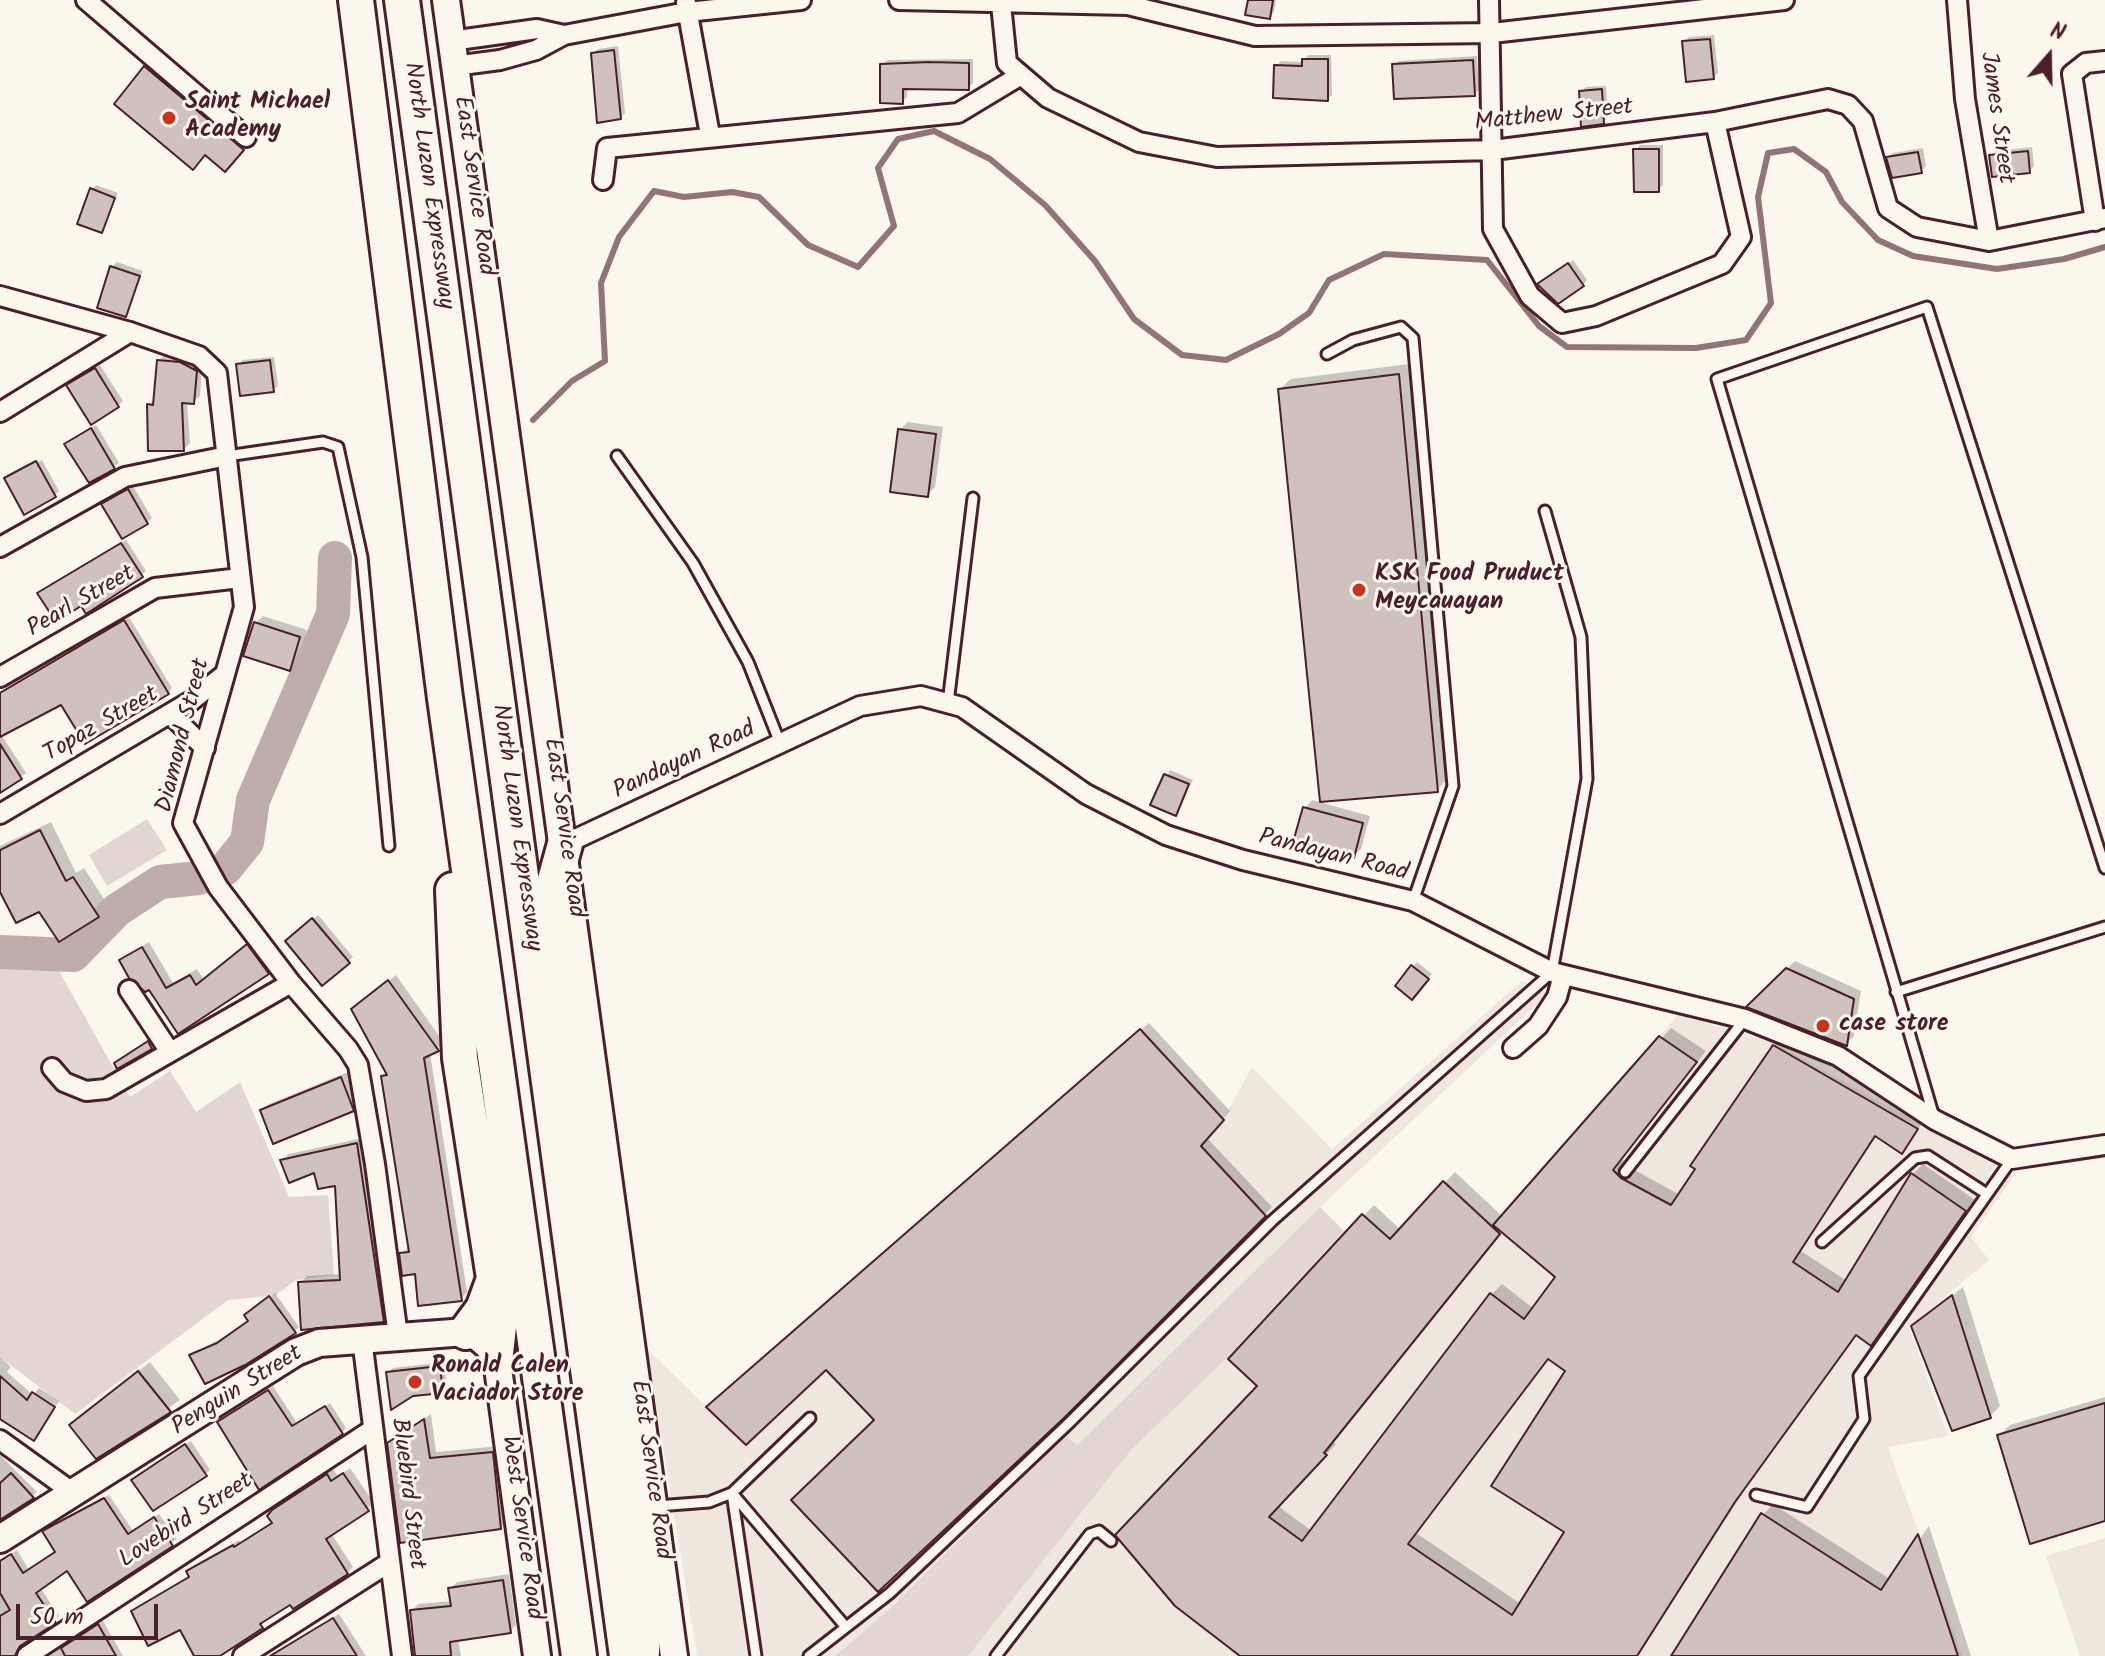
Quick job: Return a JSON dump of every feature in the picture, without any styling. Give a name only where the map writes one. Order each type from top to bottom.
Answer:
[{"type":"highway","name":"North Luzon Expressway","points":[[356,0],[445,698],[579,1656]]},
{"type":"highway","name":"North Luzon Expressway","points":[[402,0],[627,1656]]},
{"type":"highway","points":[[445,698],[460,1058],[500,1317],[496,1353]]},
{"type":"highway","points":[[565,844],[554,884],[556,915],[645,1587],[642,1656]]},
{"type":"highway","points":[[466,1332],[483,1309],[494,1278]]},
{"type":"main road","name":"East Service Road","points":[[446,0],[565,844],[674,1656]]},
{"type":"main road","name":"Penguin Street","points":[[0,1539],[296,1352],[319,1343],[466,1332]]},
{"type":"main road","points":[[466,1332],[479,1338],[496,1353]]},
{"type":"main road","name":"West Service Road","points":[[496,1353],[537,1656]]},
{"type":"street","points":[[86,0],[246,137]]},
{"type":"street","points":[[453,54],[500,60],[536,50],[564,35],[686,6],[801,0]]},
{"type":"street","points":[[899,0],[1128,5],[1255,36],[1492,33],[1784,0]]},
{"type":"street","points":[[1489,0],[1492,33],[1493,229],[1530,296],[1562,323],[1610,311],[1722,264],[1741,237],[1715,122]]},
{"type":"street","name":"James Street","points":[[1957,0],[1965,99],[1989,241]]},
{"type":"street","name":"Matthew Street","points":[[1001,4],[1007,63],[1048,98],[1139,142],[1217,157],[1493,150],[1715,122],[1828,99],[1848,105],[1863,121],[1888,208],[1917,227],[1989,241],[2100,220]]},
{"type":"street","points":[[686,6],[710,135]]},
{"type":"street","points":[[2100,220],[2072,74],[2086,63],[2105,61]]},
{"type":"street","points":[[603,180],[607,148],[710,135],[958,113],[1021,75]]},
{"type":"street","name":"Diamond Street","points":[[0,296],[130,332],[199,356],[217,373],[244,607],[183,823],[218,887],[358,1065],[398,1336]]},
{"type":"street","points":[[0,412],[130,332]]},
{"type":"street","points":[[0,547],[125,477],[227,456]]},
{"type":"street","name":"Pearl Street","points":[[0,677],[155,588],[240,578]]},
{"type":"street","name":"Topaz Street","points":[[0,814],[170,714],[225,674]]},
{"type":"street","name":"Pandayan Road","points":[[565,844],[860,706],[921,696],[962,707],[1086,794],[1166,835],[1243,860],[1413,901],[1558,974],[1745,1019],[1838,1056],[1935,1120],[2012,1159]]},
{"type":"street","points":[[170,714],[205,748]]},
{"type":"street","points":[[1513,1048],[1538,1026],[1557,997],[1558,974]]},
{"type":"street","points":[[52,1068],[64,1082],[86,1091],[106,1089],[291,983]]},
{"type":"street","points":[[129,990],[170,1052]]},
{"type":"street","points":[[2012,1159],[2105,1145]]},
{"type":"street","name":"Bluebird Street","points":[[362,1339],[402,1656]]},
{"type":"street","name":"Lovebird Street","points":[[27,1656],[373,1429]]},
{"type":"street","points":[[0,1440],[75,1494]]},
{"type":"street","points":[[243,1656],[390,1562]]},
{"type":"lane","points":[[1935,1120],[1717,379],[1927,307],[2105,868]]},
{"type":"lane","points":[[1327,354],[1353,340],[1401,327],[1413,338],[1453,786],[1413,901]]},
{"type":"lane","points":[[227,456],[323,442],[338,447],[362,557],[389,846]]},
{"type":"lane","points":[[617,456],[693,563],[748,662],[780,744]]},
{"type":"lane","points":[[948,703],[973,498]]},
{"type":"lane","points":[[809,1656],[912,1572],[1272,1221],[1558,974],[1587,779],[1581,637],[1545,511]]},
{"type":"lane","points":[[1896,992],[2105,927]]},
{"type":"lane","points":[[1625,1172],[1745,1019]]},
{"type":"lane","points":[[1822,1242],[1915,1158],[1928,1156],[1987,1194]]},
{"type":"lane","points":[[1756,1495],[1807,1507],[1864,1419],[1859,1376],[2012,1159]]},
{"type":"lane","points":[[654,1506],[709,1502],[732,1493],[810,1418]]},
{"type":"lane","points":[[732,1493],[845,1626]]},
{"type":"lane","points":[[732,1493],[756,1656]]},
{"type":"lane","points":[[996,1656],[1090,1534],[1099,1531],[1111,1541]]},
{"type":"shaded area","points":[[147,819],[167,850],[107,886],[89,855]]},
{"type":"shaded area","points":[[0,957],[59,971],[130,1097],[170,1071],[196,1112],[240,1082],[289,1197],[328,1195],[334,1275],[296,1280],[276,1295],[228,1300],[75,1414],[0,1357]]},
{"type":"shaded area","points":[[1522,981],[1549,993],[1320,1207],[1077,1445],[1066,1435],[894,1605],[835,1656],[697,1656],[647,1349],[707,1407],[1140,1029],[1223,1119],[1252,1067],[1332,1149]]},
{"type":"shaded area","points":[[1678,1015],[1776,1044],[2014,1176],[1971,1237],[1989,1260],[1909,1327],[1948,1436],[1888,1447],[1962,1656],[968,1656],[1131,1450],[1227,1358],[1362,1213],[1390,1239],[1444,1179],[1493,1225]]},
{"type":"shaded area","points":[[1320,1207],[1344,1231],[1227,1358],[1131,1450],[968,1656],[835,1656],[894,1605],[1066,1435],[1077,1445]]},
{"type":"shaded area","points":[[2105,1538],[2105,1656],[2080,1656],[2046,1556]]},
{"type":"building","points":[[1248,0],[1273,0],[1270,19],[1245,15]]},
{"type":"building","points":[[1710,39],[1714,79],[1686,82],[1682,41]]},
{"type":"building","points":[[614,50],[621,119],[597,123],[591,53]]},
{"type":"building","points":[[1302,59],[1328,59],[1328,101],[1273,98],[1274,65],[1302,66]]},
{"type":"building","points":[[1473,60],[1475,96],[1394,99],[1392,64]]},
{"type":"building","points":[[969,63],[969,90],[903,89],[903,104],[880,103],[880,64]]},
{"type":"building","name":"Saint Michael Academy","points":[[144,66],[244,150],[225,172],[205,155],[193,170],[114,104]]},
{"type":"building","points":[[1602,89],[1604,124],[1581,127],[1579,91]]},
{"type":"building","points":[[1633,149],[1659,149],[1659,192],[1634,192]]},
{"type":"building","points":[[2028,151],[2030,173],[1992,177],[1989,155]]},
{"type":"building","points":[[1918,152],[1922,173],[1892,178],[1886,157]]},
{"type":"building","points":[[90,188],[115,198],[102,233],[77,224]]},
{"type":"building","points":[[1568,263],[1584,286],[1558,304],[1537,284]]},
{"type":"building","points":[[110,266],[140,276],[126,317],[97,308]]},
{"type":"building","points":[[157,360],[180,362],[197,371],[194,404],[182,403],[184,451],[148,451],[147,404],[153,405]]},
{"type":"building","points":[[270,360],[274,392],[240,396],[236,364]]},
{"type":"building","points":[[95,368],[119,407],[91,425],[66,385]]},
{"type":"building","name":"KSK Food Pruduct Meycauayan","points":[[1399,374],[1438,792],[1320,802],[1278,389]]},
{"type":"building","points":[[91,428],[115,469],[89,483],[64,444]]},
{"type":"building","points":[[898,429],[936,434],[928,497],[890,492]]},
{"type":"building","points":[[36,461],[56,497],[24,515],[4,478]]},
{"type":"building","points":[[128,489],[148,524],[122,539],[101,504]]},
{"type":"building","points":[[121,543],[143,577],[86,614],[81,606],[56,622],[37,593]]},
{"type":"building","points":[[124,620],[169,694],[85,744],[61,705],[0,737],[0,693]]},
{"type":"building","points":[[254,622],[300,637],[290,671],[243,656]]},
{"type":"building","points":[[0,744],[22,779],[0,793]]},
{"type":"building","points":[[1164,774],[1189,784],[1176,816],[1150,805]]},
{"type":"building","points":[[1303,807],[1363,823],[1354,858],[1293,842]]},
{"type":"building","points":[[40,830],[66,881],[73,877],[99,917],[59,942],[39,912],[16,923],[0,892],[0,850]]},
{"type":"building","points":[[312,918],[350,963],[322,986],[285,941]]},
{"type":"building","points":[[247,944],[269,974],[178,1034],[149,990],[145,992],[129,978],[119,960],[142,947],[166,988],[190,975],[196,985]]},
{"type":"building","points":[[1411,965],[1429,979],[1412,1000],[1395,986]]},
{"type":"building","name":"case store","points":[[1786,968],[1854,999],[1847,1046],[1746,1007]]},
{"type":"building","points":[[388,980],[439,1051],[424,1058],[462,1301],[418,1306],[415,1274],[402,1276],[399,1253],[409,1252],[381,1076],[387,1075],[351,1009]]},
{"type":"building","points":[[1140,1029],[1224,1120],[1201,1146],[1266,1216],[1065,1417],[878,1592],[791,1500],[874,1420],[826,1370],[746,1445],[706,1407]]},
{"type":"building","points":[[1659,1036],[1697,1062],[1613,1170],[1621,1178],[1671,1205],[1695,1169],[1690,1166],[1773,1045],[1918,1129],[1902,1154],[1875,1136],[1793,1262],[1838,1292],[1911,1173],[1966,1211],[1871,1346],[1856,1335],[1735,1502],[1637,1656],[1240,1656],[1175,1606],[1115,1535],[1257,1386],[1228,1359],[1362,1214],[1390,1239],[1443,1181],[1500,1234],[1324,1453],[1327,1455],[1269,1517],[1302,1541],[1490,1293],[1524,1319],[1555,1277],[1493,1225]],"holes":[[[1548,1359],[1565,1371],[1491,1486],[1564,1532],[1512,1615],[1408,1544]]]},
{"type":"building","points":[[148,1041],[152,1049],[117,1069],[114,1063]]},
{"type":"building","points":[[341,1077],[354,1111],[273,1144],[260,1110]]},
{"type":"building","points":[[357,1143],[384,1322],[301,1330],[298,1282],[340,1280],[335,1186],[318,1189],[314,1173],[289,1183],[280,1160]]},
{"type":"building","points":[[1952,1295],[1991,1418],[1952,1431],[1911,1326]]},
{"type":"building","points":[[269,1296],[296,1333],[245,1365],[205,1384],[189,1355],[217,1343],[248,1321],[244,1315]]},
{"type":"building","name":"Ronald Calen Vaciador Store","points":[[440,1366],[443,1393],[413,1396],[391,1410],[386,1372]]},
{"type":"building","points":[[138,1371],[171,1412],[96,1459],[69,1425]]},
{"type":"building","points":[[0,1376],[27,1400],[32,1392],[55,1407],[34,1441],[0,1419]]},
{"type":"building","points":[[268,1390],[292,1426],[325,1406],[343,1434],[259,1490],[217,1422]]},
{"type":"building","points":[[2105,1403],[2105,1521],[2030,1544],[1997,1435]]},
{"type":"building","points":[[424,1419],[430,1458],[493,1452],[501,1529],[400,1543],[387,1443]]},
{"type":"building","points":[[185,1444],[207,1476],[153,1511],[131,1480]]},
{"type":"building","points":[[11,1473],[34,1498],[0,1520],[0,1483]]},
{"type":"building","points":[[343,1473],[369,1511],[326,1539],[348,1574],[293,1609],[290,1605],[260,1624],[263,1628],[220,1656],[194,1656],[180,1630],[148,1646],[131,1611],[189,1577],[186,1571],[234,1547],[272,1523],[267,1516],[272,1510],[327,1474],[331,1481]]},
{"type":"building","points":[[104,1498],[128,1534],[154,1517],[173,1546],[87,1602],[67,1571],[36,1593],[56,1623],[20,1646],[15,1656],[0,1656],[0,1616],[10,1610],[0,1593],[0,1561],[11,1554],[23,1573],[55,1552],[42,1531]]},
{"type":"building","points":[[1761,1513],[1881,1590],[1918,1534],[1958,1656],[1671,1656]]},
{"type":"building","points":[[503,1580],[511,1633],[450,1642],[451,1656],[415,1656],[410,1610],[451,1606],[448,1588]]},
{"type":"building","points":[[333,1618],[357,1656],[270,1656],[308,1633]]},
{"type":"building","points":[[98,1624],[116,1656],[65,1656],[61,1648]]},
{"type":"waterway","points":[[533,420],[572,381],[605,361],[601,283],[619,237],[654,191],[684,197],[732,192],[759,197],[808,245],[858,267],[894,226],[878,168],[898,139],[934,131],[990,159],[1045,205],[1095,261],[1134,319],[1182,355],[1226,360],[1279,334],[1309,313],[1329,280],[1384,254],[1487,260],[1539,326],[1567,347],[1696,348],[1746,340],[1771,303],[1758,197],[1768,153],[1794,149],[1826,172],[1842,202],[1878,240],[1913,256],[1997,269],[2064,259],[2105,247]]},
{"type":"waterway","points":[[0,952],[73,955],[117,910],[160,882],[199,878],[225,869],[247,842],[253,800],[333,614],[335,558]]},
{"type":"place","name":"Saint Michael Academy","points":[[169,118]]},
{"type":"place","name":"KSK Food Pruduct Meycauayan","points":[[1359,590]]},
{"type":"place","name":"case store","points":[[1823,1026]]},
{"type":"place","name":"Ronald Calen Vaciador Store","points":[[415,1382]]}]
